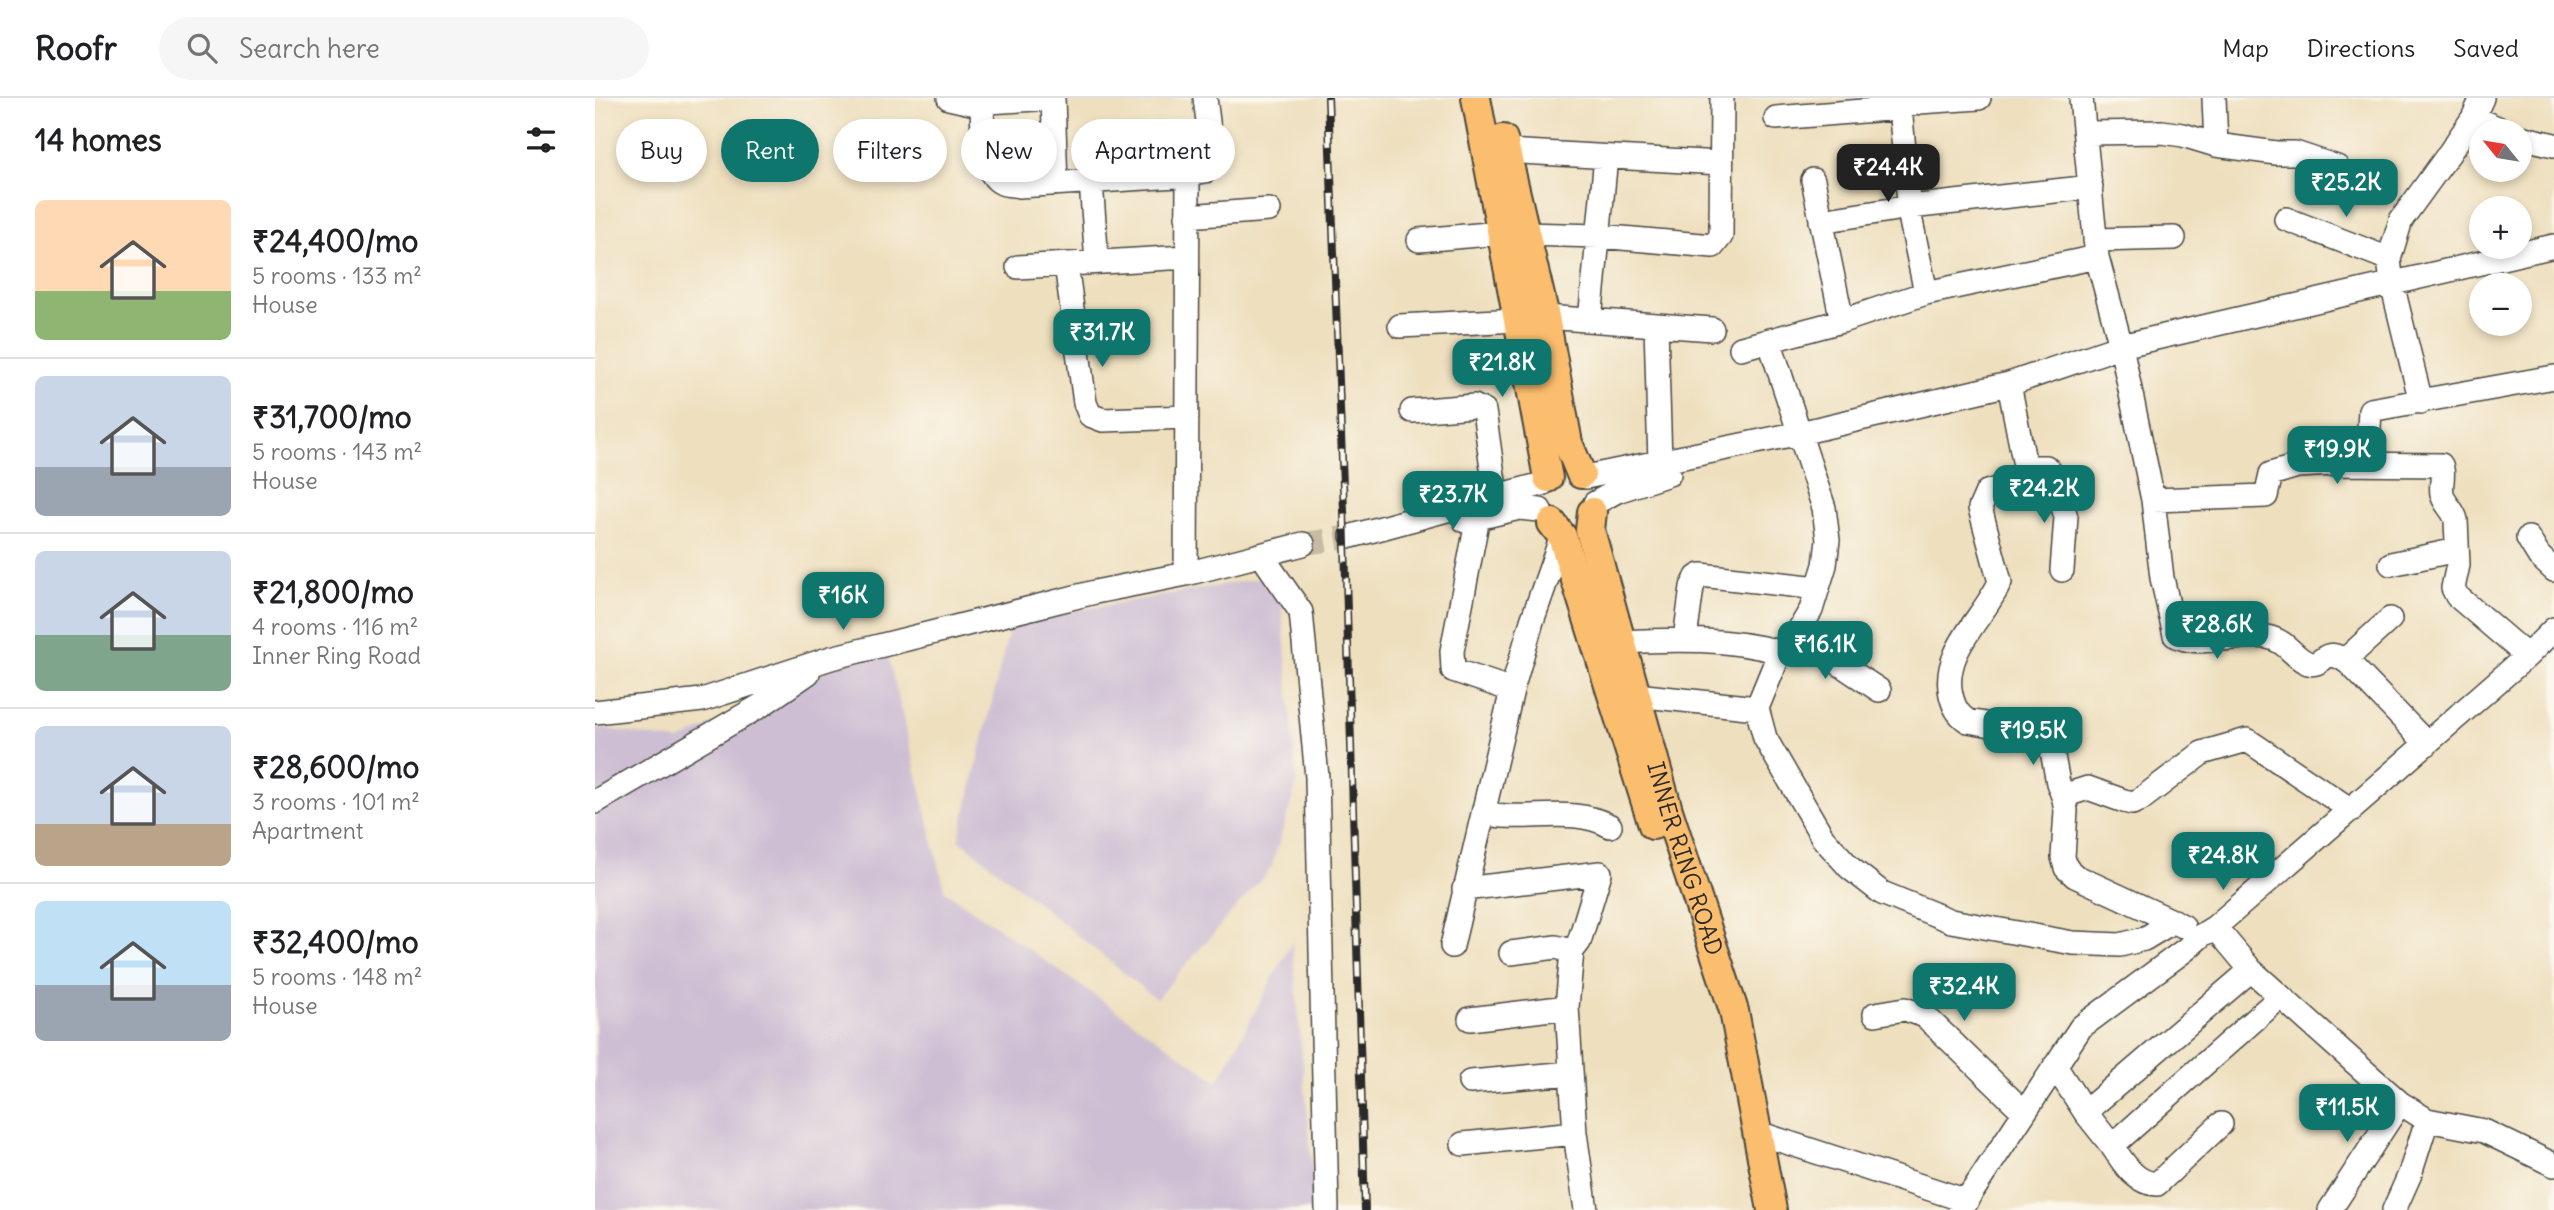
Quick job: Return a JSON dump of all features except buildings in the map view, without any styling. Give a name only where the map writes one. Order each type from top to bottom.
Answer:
[{"type":"main road","name":"INNER RING ROAD","points":[[1476,98],[1513,234],[1531,318],[1568,443],[1589,491],[1590,530],[1668,810],[1734,1011],[1772,1210]]},
{"type":"main road","name":"INNER RING ROAD","points":[[1495,98],[1505,151],[1513,234]]},
{"type":"main road","name":"INNER RING ROAD","points":[[1531,318],[1549,506],[1716,1016],[1753,1210]]},
{"type":"main road","points":[[1562,470],[1589,491],[1579,525],[1569,527],[1549,506],[1562,470]]},
{"type":"street","points":[[949,98],[971,103],[1053,98],[1056,184]]},
{"type":"street","points":[[1205,98],[1206,119]]},
{"type":"street","points":[[1419,240],[1513,234],[1599,236],[1713,246],[1721,236],[1722,98]]},
{"type":"street","points":[[1776,118],[1900,108],[1919,102],[1979,98]]},
{"type":"street","points":[[2081,98],[2096,248],[2121,346],[2153,500],[2162,578],[2175,635],[2180,638],[2205,640],[2265,636],[2283,642],[2307,663],[2315,663],[2330,654],[2336,654],[2427,744]]},
{"type":"street","points":[[2214,98],[2216,145]]},
{"type":"street","points":[[982,102],[986,161],[991,174],[1000,183],[1091,182],[1097,262]]},
{"type":"street","points":[[1900,108],[1910,207],[1926,293]]},
{"type":"street","points":[[2421,402],[2392,284],[2389,259],[2401,220],[2477,108]]},
{"type":"street","points":[[2086,133],[2162,132],[2216,145],[2295,153],[2337,167]]},
{"type":"street","points":[[2532,140],[2554,145]]},
{"type":"street","points":[[1505,151],[1721,163]]},
{"type":"street","points":[[1590,320],[1606,156]]},
{"type":"street","points":[[1813,180],[1842,321]]},
{"type":"street","points":[[1186,574],[1188,182]]},
{"type":"street","points":[[1821,221],[1910,207],[2091,187]]},
{"type":"street","points":[[1187,216],[1269,210]]},
{"type":"street","points":[[2286,219],[2389,259]]},
{"type":"street","points":[[1741,348],[1842,321],[1926,293],[2096,248],[2174,238]]},
{"type":"street","points":[[1589,491],[1660,463],[2009,384],[2121,346],[2554,246]]},
{"type":"street","points":[[1018,267],[1186,257]]},
{"type":"street","points":[[1066,264],[1085,403],[1090,415],[1103,420],[1187,417]]},
{"type":"street","points":[[1400,326],[1531,318],[1712,329]]},
{"type":"street","points":[[1656,325],[1660,463]]},
{"type":"street","points":[[1769,340],[1793,435],[1824,508],[1828,540],[1825,565],[1811,611],[1796,635],[1780,652],[1758,708],[1765,738],[1823,838],[1850,868],[1882,893],[1951,921],[2073,943],[2120,945],[2144,939],[2174,921]]},
{"type":"street","points":[[2367,463],[2370,410],[2554,377]]},
{"type":"street","points":[[2009,384],[2027,476],[2020,482],[1987,492],[1980,508],[2000,582],[1962,641],[1951,668],[1950,692],[1954,707],[1968,722],[2032,732],[2050,740],[2066,811],[2063,858],[2066,868],[2075,876],[2174,921],[2209,931],[2400,1103],[2427,1120],[2484,1131],[2551,1157]]},
{"type":"street","points":[[1412,411],[1474,406],[1483,411],[1496,496]]},
{"type":"street","points":[[1589,491],[1617,491],[1793,435]]},
{"type":"street","points":[[2153,500],[2266,496],[2271,474],[2297,466],[2367,463],[2441,465],[2442,494],[2455,513],[2456,520],[2458,565],[2453,588],[2457,596],[2527,656]]},
{"type":"street","points":[[2027,467],[2046,467],[2057,486],[2066,517],[2063,570]]},
{"type":"street","points":[[1496,496],[1549,506],[1519,508],[1356,542],[1496,496]]},
{"type":"street","points":[[1452,946],[1512,690],[1532,621],[1549,506]]},
{"type":"street","points":[[1478,517],[1453,651],[1453,670],[1512,690]]},
{"type":"street","points":[[2528,538],[2539,556],[2554,570]]},
{"type":"street","points":[[595,712],[702,700],[831,658],[1095,592],[1311,549],[1267,563],[1095,592]]},
{"type":"street","points":[[2391,564],[2457,550]]},
{"type":"street","points":[[1267,563],[1301,612],[1316,763],[1327,1210]]},
{"type":"street","points":[[1685,639],[1692,587],[1701,575],[1818,589]]},
{"type":"street","points":[[2345,660],[2390,619]]},
{"type":"street","points":[[1758,1133],[1963,1206],[2081,1027],[2209,931],[2427,744],[2554,629]]},
{"type":"street","points":[[1796,635],[1879,690]]},
{"type":"street","points":[[1621,642],[1685,639],[1758,646],[1780,652]]},
{"type":"street","points":[[595,802],[760,706],[831,658]]},
{"type":"street","points":[[1636,695],[1758,708]]},
{"type":"street","points":[[2063,796],[2088,788],[2132,803],[2140,800],[2202,754],[2247,740],[2351,810]]},
{"type":"street","points":[[1484,813],[1504,818],[1575,816],[1598,819],[1610,826]]},
{"type":"street","points":[[1464,889],[1600,873],[1579,942],[1572,951],[1567,1007],[1575,1133],[1585,1210]]},
{"type":"street","points":[[1511,953],[1556,947],[1572,951]]},
{"type":"street","points":[[2085,1112],[2251,970]]},
{"type":"street","points":[[2112,1146],[2280,997]]},
{"type":"street","points":[[1470,1019],[1567,1007]]},
{"type":"street","points":[[1875,1014],[1905,1009],[1925,1016],[2024,1112]]},
{"type":"street","points":[[2055,1066],[2085,1112],[2136,1177],[2146,1184],[2157,1184],[2221,1124]]},
{"type":"street","points":[[1470,1082],[1571,1073]]},
{"type":"street","points":[[2329,1210],[2400,1103]]},
{"type":"street","points":[[2394,1210],[2410,1174],[2427,1120]]},
{"type":"street","points":[[1463,1144],[1575,1133]]},
{"type":"shaded area","points":[[1279,575],[1297,783],[1271,868],[1156,999],[959,839],[1011,622]]},
{"type":"shaded area","points":[[885,643],[945,891],[1218,1081],[1292,942],[1316,1210],[595,1210],[595,727],[679,741]]},
{"type":"tunnel","points":[[1303,544],[1352,536]]},
{"type":"railway","points":[[1328,98],[1344,511],[1365,1210]]}]
